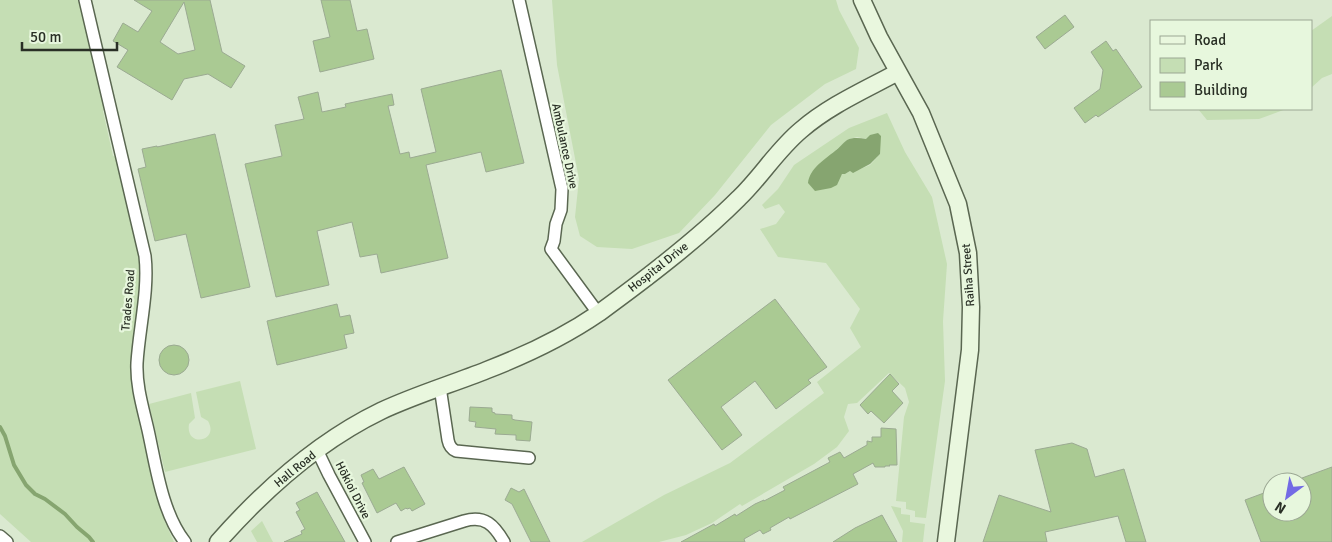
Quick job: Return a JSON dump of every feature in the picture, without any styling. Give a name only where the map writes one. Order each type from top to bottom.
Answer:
[{"type":"street","name":"Trades Road","points":[[85,0],[145,256],[145,284],[137,363],[140,394],[166,503],[176,527],[185,542]]},
{"type":"street","name":"Ambulance Drive","points":[[519,0],[562,189],[561,210],[551,249],[598,313]]},
{"type":"street","name":"Raiha Street","points":[[862,0],[879,37],[921,113],[958,204],[968,253],[971,307],[970,350],[946,542]]},
{"type":"street","name":"Hospital Drive","points":[[384,410],[503,364],[552,342],[598,313],[700,235],[753,184],[801,130],[830,108],[898,72]]},
{"type":"street","points":[[440,387],[448,440],[452,448],[456,451],[529,458]]},
{"type":"street","name":"Hall Road","points":[[218,542],[263,495],[288,473],[317,450],[357,424],[384,410]]},
{"type":"street","name":"Hōkioi Drive","points":[[317,450],[365,542]]},
{"type":"street","points":[[397,542],[474,519],[482,520],[492,525],[504,542]]},
{"type":"street","points":[[0,536],[7,542]]},
{"type":"green space","points":[[0,0],[82,0],[106,106],[103,111],[113,156],[118,158],[139,249],[141,266],[135,398],[160,505],[174,542],[31,542],[0,514]]},
{"type":"green space","points":[[552,0],[836,0],[839,10],[859,48],[856,69],[825,84],[771,125],[715,195],[679,233],[632,249],[597,247],[580,236],[575,217],[579,179],[557,65]]},
{"type":"green space","points":[[1332,16],[1332,74],[1322,78],[1312,87],[1312,30]]},
{"type":"green space","points":[[1199,110],[1283,110],[1259,119],[1207,120]]},
{"type":"green space","points":[[887,113],[905,152],[932,197],[947,264],[943,321],[945,381],[926,518],[915,517],[915,511],[906,509],[906,502],[896,501],[904,417],[909,402],[905,388],[889,373],[857,403],[848,404],[844,417],[849,431],[837,447],[814,464],[742,506],[740,504],[712,523],[686,535],[659,542],[582,542],[664,495],[730,463],[824,393],[817,382],[861,347],[850,328],[860,309],[826,263],[778,257],[760,229],[776,224],[785,212],[779,204],[765,209],[762,205],[778,189],[794,165],[849,128]],"holes":[[[857,137],[866,139],[880,154],[870,165],[842,174],[838,181],[836,150],[847,140]]]},
{"type":"green space","points":[[240,381],[256,449],[165,472],[149,404],[191,393],[195,418],[189,424],[189,432],[196,439],[206,438],[210,434],[210,428],[208,421],[201,417],[196,392]]},
{"type":"green space","points":[[891,506],[901,508],[901,514],[910,515],[910,522],[925,524],[923,542],[902,542],[903,531]]},
{"type":"green space","points":[[262,521],[273,542],[257,542],[251,531]]},
{"type":"shaded area","points":[[878,133],[881,136],[880,154],[870,164],[853,173],[850,171],[842,174],[837,185],[831,188],[815,191],[808,183],[812,173],[822,161],[847,140],[854,138],[866,139],[870,135]]},
{"type":"building","points":[[134,0],[210,0],[222,52],[245,66],[231,88],[208,74],[184,79],[172,100],[117,67],[128,50],[113,41],[123,23],[138,32],[152,11]],"holes":[[[184,2],[195,50],[178,54],[160,42]]]},
{"type":"building","points":[[321,0],[350,0],[357,31],[367,29],[374,59],[320,72],[313,41],[330,37]]},
{"type":"building","points":[[1065,15],[1074,27],[1045,49],[1036,37]]},
{"type":"building","points":[[1106,41],[1113,51],[1116,49],[1142,87],[1098,117],[1096,115],[1085,123],[1074,108],[1100,89],[1103,70],[1091,52]]},
{"type":"building","points":[[501,70],[524,163],[486,172],[481,152],[426,165],[448,258],[381,273],[377,254],[360,257],[352,222],[317,231],[329,285],[276,297],[245,164],[282,156],[275,125],[304,119],[298,97],[318,92],[322,112],[346,107],[345,104],[392,94],[394,105],[388,106],[400,154],[409,152],[410,158],[436,152],[421,89]]},
{"type":"building","points":[[215,134],[250,287],[201,298],[186,234],[155,241],[138,169],[146,167],[142,149]]},
{"type":"building","points":[[775,299],[827,367],[808,380],[811,383],[776,409],[755,381],[721,407],[742,435],[722,450],[668,380]]},
{"type":"building","points":[[337,304],[340,317],[350,315],[354,333],[344,335],[347,348],[277,365],[267,321]]},
{"type":"building","points":[[174,345],[185,349],[189,360],[185,371],[174,375],[163,371],[159,360],[163,349]]},
{"type":"building","points":[[890,374],[899,384],[892,391],[903,403],[884,423],[871,411],[868,414],[860,405]]},
{"type":"building","points":[[470,407],[492,408],[492,412],[495,414],[512,415],[512,419],[532,422],[530,441],[516,440],[516,435],[495,434],[496,429],[475,427],[476,422],[469,421]]},
{"type":"building","points":[[881,428],[896,429],[897,465],[875,467],[873,463],[853,474],[858,484],[790,519],[789,517],[763,534],[760,530],[744,539],[745,542],[681,542],[785,490],[783,487],[830,462],[828,458],[840,452],[844,458],[867,445],[867,441],[872,442],[872,437],[881,437]]},
{"type":"building","points":[[1072,443],[1087,449],[1095,477],[1124,469],[1146,542],[1126,542],[1118,516],[1045,532],[1047,542],[983,542],[999,495],[1051,512],[1035,450]]},
{"type":"building","points":[[404,467],[425,504],[412,511],[410,508],[406,508],[401,511],[396,503],[377,513],[362,483],[364,482],[361,475],[373,469],[379,479]]},
{"type":"building","points":[[1332,467],[1332,542],[1261,542],[1245,500],[1262,494],[1262,522],[1312,522],[1312,474]]},
{"type":"building","points":[[511,488],[519,492],[524,489],[550,542],[531,542],[512,504],[505,500]]},
{"type":"building","points":[[317,492],[345,542],[284,542],[302,534],[301,531],[305,529],[296,512],[300,510],[296,503]]},
{"type":"building","points":[[882,515],[897,542],[833,542],[855,528]]},
{"type":"waterway","points":[[0,427],[5,436],[14,465],[26,485],[35,494],[65,514],[93,542]]}]
